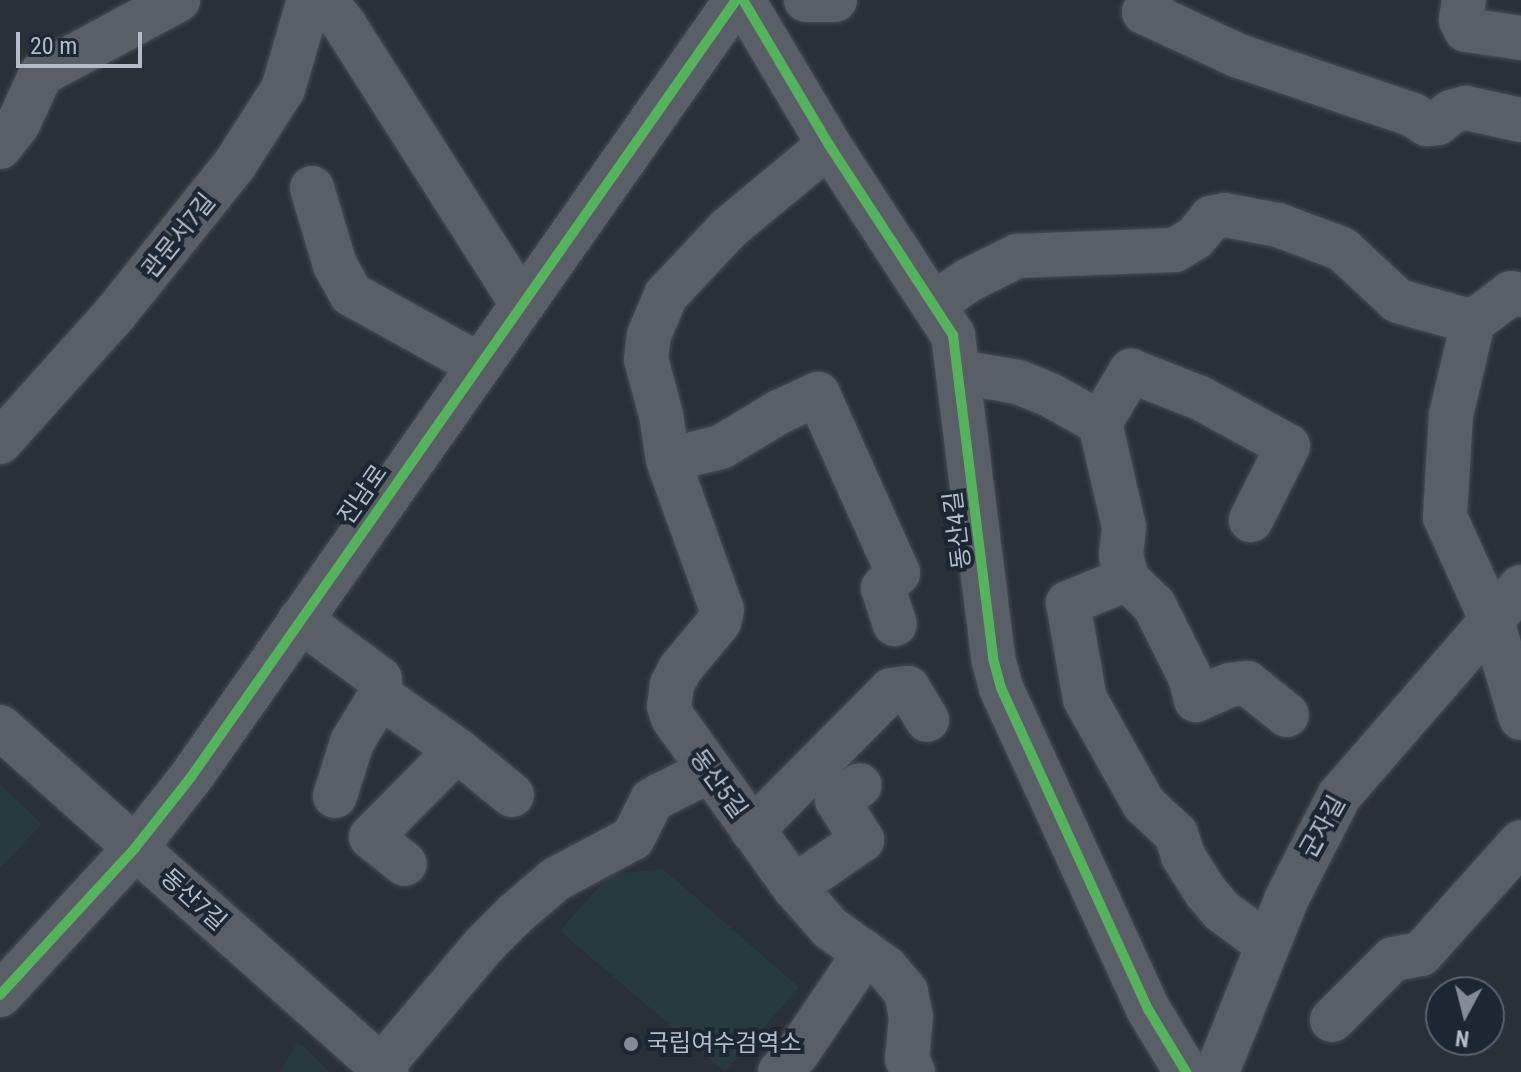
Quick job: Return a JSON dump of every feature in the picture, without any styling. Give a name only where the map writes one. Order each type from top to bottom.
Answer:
[{"type":"street","points":[[0,147],[18,124],[41,74],[178,0]]},
{"type":"street","name":"관문서7길","points":[[0,442],[193,221],[242,154],[283,89],[309,0]]},
{"type":"street","points":[[325,0],[345,26],[522,304]]},
{"type":"street","name":"진남로","points":[[0,995],[135,848],[191,777],[736,0]]},
{"type":"street","name":"동산4길","points":[[743,0],[829,145],[935,303],[953,335],[993,658],[1001,688],[1148,1009],[1186,1072]]},
{"type":"street","points":[[806,0],[835,0]]},
{"type":"street","points":[[1464,0],[1461,20],[1466,30],[1521,38]]},
{"type":"street","points":[[1137,4],[1239,56],[1413,115],[1427,124],[1438,123],[1451,112],[1466,108],[1521,120]]},
{"type":"street","name":"동산5길","points":[[829,145],[728,229],[660,304],[646,359],[661,415],[668,460],[722,610],[719,622],[680,669],[669,696],[679,731],[794,887],[830,928],[886,968],[906,992],[911,1017],[907,1059],[913,1072]]},
{"type":"street","points":[[312,188],[335,265],[351,294],[479,365]]},
{"type":"street","points":[[935,303],[969,280],[1017,256],[1175,250],[1195,238],[1211,218],[1225,215],[1278,225],[1342,249],[1398,301],[1473,322]]},
{"type":"street","points":[[1521,295],[1511,293],[1473,322],[1451,415],[1444,502],[1448,528],[1492,621],[1521,718]]},
{"type":"street","points":[[1251,520],[1288,446],[1200,398],[1131,371],[1100,423],[1124,527],[1121,555],[1127,579],[1154,605],[1190,677],[1196,700],[1230,685],[1247,683],[1287,715]]},
{"type":"street","points":[[959,372],[1018,382],[1050,395],[1100,423]]},
{"type":"street","points":[[668,460],[721,447],[779,412],[818,394],[898,573],[883,588],[895,624]]},
{"type":"street","points":[[1127,579],[1068,603],[1085,699],[1144,804],[1176,834],[1183,856],[1205,891],[1222,911],[1267,944]]},
{"type":"street","name":"군자길","points":[[1217,1072],[1267,944],[1323,821],[1339,796],[1521,587]]},
{"type":"street","points":[[300,620],[380,679],[380,696],[352,742],[335,796]]},
{"type":"street","points":[[752,830],[891,690],[908,688],[927,720]]},
{"type":"street","points":[[380,696],[457,750],[512,795]]},
{"type":"street","name":"동산7길","points":[[0,727],[384,1070]]},
{"type":"street","points":[[405,864],[371,837],[457,750]]},
{"type":"street","points":[[384,1070],[484,945],[525,905],[556,879],[633,838],[652,800],[709,771]]},
{"type":"street","points":[[794,887],[862,840],[837,800],[860,785]]},
{"type":"street","points":[[1332,1020],[1393,959],[1421,954],[1521,842]]},
{"type":"street","points":[[780,1072],[798,1052],[865,953]]},
{"type":"green space","points":[[0,784],[42,824],[0,868]]},
{"type":"green space","points":[[663,869],[799,987],[725,1072],[560,931],[610,874]]},
{"type":"green space","points":[[297,1043],[302,1045],[329,1072],[280,1072]]},
{"type":"cycle path","points":[[0,995],[135,848],[191,777],[736,0]]},
{"type":"cycle path","points":[[743,0],[829,145],[953,335],[993,658],[1001,688],[1148,1009],[1186,1072]]},
{"type":"place","name":"국립여수검역소","points":[[631,1044]]}]
